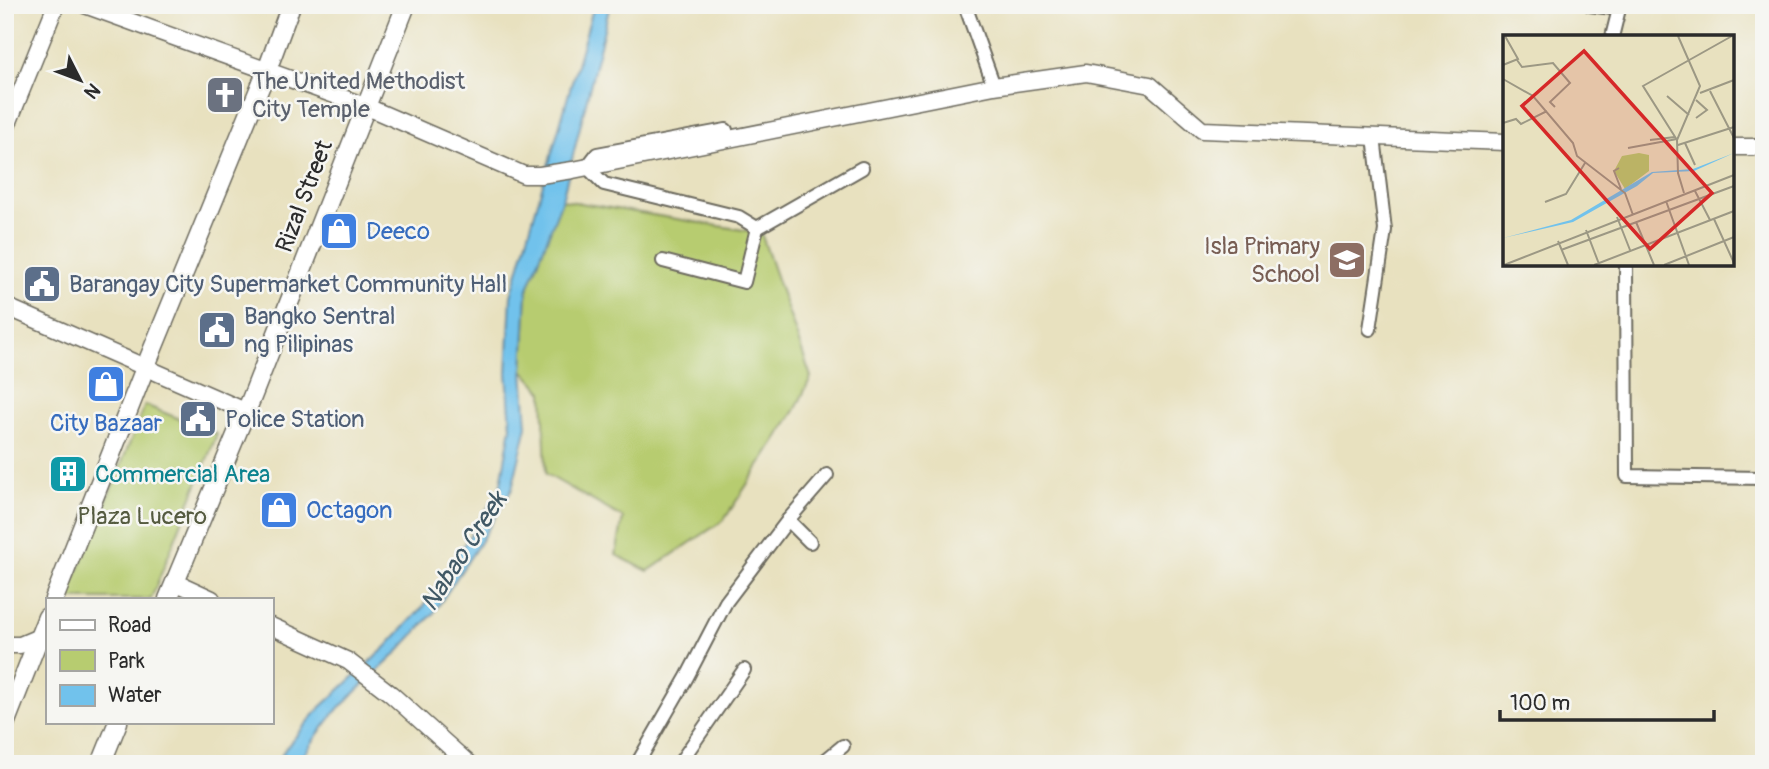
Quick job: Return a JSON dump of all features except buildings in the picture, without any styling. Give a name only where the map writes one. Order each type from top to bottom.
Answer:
[{"type":"main road","points":[[54,598],[291,5]]},
{"type":"main road","name":"Rizal Street","points":[[171,591],[406,5]]},
{"type":"main road","points":[[5,724],[43,638]]},
{"type":"main road","points":[[102,764],[117,724]]},
{"type":"street","points":[[5,131],[56,5]]},
{"type":"street","points":[[85,5],[365,106],[524,175],[580,168],[994,86],[1086,73],[1150,85],[1202,130],[1503,142]]},
{"type":"street","points":[[965,5],[994,86]]},
{"type":"street","points":[[1590,5],[1619,7],[1612,35]]},
{"type":"street","points":[[580,168],[597,154],[726,130]]},
{"type":"street","points":[[1370,329],[1385,230],[1374,137]]},
{"type":"street","points":[[1734,147],[1764,146]]},
{"type":"street","points":[[580,168],[604,184],[739,217],[757,228]]},
{"type":"street","points":[[663,261],[744,282],[757,228],[862,168]]},
{"type":"street","points":[[1626,266],[1627,476],[1764,478]]},
{"type":"street","points":[[5,306],[245,411]]},
{"type":"street","points":[[637,764],[726,602],[788,520],[827,475]]},
{"type":"street","points":[[788,520],[810,542]]},
{"type":"street","points":[[171,591],[207,598]]},
{"type":"street","points":[[273,627],[348,661],[391,694],[470,764]]},
{"type":"street","points":[[5,645],[20,645],[43,638]]},
{"type":"street","points":[[679,764],[744,670]]},
{"type":"street","points":[[821,764],[843,746]]},
{"type":"green space","points":[[562,200],[761,233],[811,377],[796,409],[724,520],[648,571],[616,555],[623,518],[546,474],[543,392],[523,370],[527,291]]},
{"type":"green space","name":"Plaza Lucero","points":[[145,405],[217,434],[151,598],[67,598]]},
{"type":"water","name":"Nabao Creek","points":[[594,5],[610,5],[562,200],[527,291],[523,370],[527,426],[512,489],[433,614],[395,655],[336,711],[298,764],[277,764],[285,749],[320,708],[386,647],[424,606],[500,489],[511,427],[507,373],[511,296]]},
{"type":"place","name":"The United Methodist City Temple","points":[[225,95]]},
{"type":"place","name":"Deeco","points":[[339,231]]},
{"type":"place","name":"Isla Primary School","points":[[1347,260]]},
{"type":"place","name":"Barangay City Supermarket Community Hall","points":[[42,284]]},
{"type":"place","name":"Bangko Sentral ng Pilipinas","points":[[217,330]]},
{"type":"place","name":"City Bazaar","points":[[106,384]]},
{"type":"place","name":"Police Station","points":[[198,419]]},
{"type":"place","name":"Commercial Area","points":[[68,474]]},
{"type":"place","name":"Octagon","points":[[279,510]]}]
